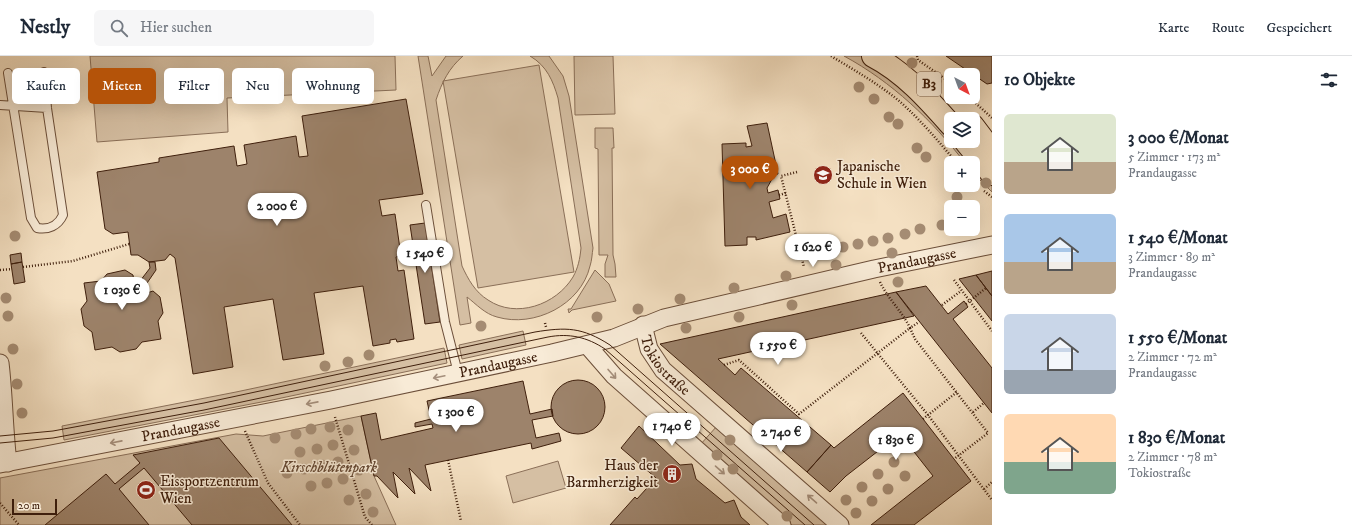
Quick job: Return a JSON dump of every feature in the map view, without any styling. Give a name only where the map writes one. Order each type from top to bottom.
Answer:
[{"type":"main road","name":"B3","points":[[881,57],[928,83],[959,112]]},
{"type":"main road","name":"B3","points":[[881,57],[921,92],[944,117]]},
{"type":"main road","points":[[980,121],[992,151]]},
{"type":"main road","points":[[971,148],[992,174]]},
{"type":"street","name":"Prandaugasse","points":[[4,463],[239,418],[587,345],[614,338],[664,318],[874,269],[992,245]]},
{"type":"street","name":"Tokiostraße","points":[[643,326],[649,349],[663,370],[840,525]]},
{"type":"street","points":[[587,345],[614,376],[782,525]]},
{"type":"street","points":[[0,363],[4,395],[4,463]]},
{"type":"lane","points":[[8,73],[31,218],[37,228],[45,229],[54,225],[62,214],[48,104]]},
{"type":"lane","points":[[0,105],[48,108]]},
{"type":"lane","points":[[426,205],[445,322],[458,373]]},
{"type":"path","points":[[831,56],[867,78],[897,100],[926,127],[951,156]]},
{"type":"path","points":[[918,56],[918,60],[944,78]]},
{"type":"path","points":[[797,172],[781,176],[804,266]]},
{"type":"path","points":[[779,194],[786,193]]},
{"type":"path","points":[[23,267],[73,261],[129,244]]},
{"type":"path","points":[[0,270],[12,269]]},
{"type":"path","points":[[874,269],[886,294],[906,318],[915,339],[992,437]]},
{"type":"path","points":[[954,280],[992,331]]},
{"type":"path","points":[[966,304],[986,288]]},
{"type":"path","points":[[942,305],[961,291]]},
{"type":"path","points":[[724,365],[739,360],[799,414],[919,322]]},
{"type":"path","points":[[545,323],[546,327]]},
{"type":"path","points":[[861,332],[928,415],[992,500]]},
{"type":"path","points":[[923,419],[957,392]]},
{"type":"path","points":[[973,412],[984,403]]},
{"type":"path","points":[[335,417],[365,517],[372,525]]},
{"type":"path","points":[[239,418],[268,483],[300,525]]},
{"type":"path","points":[[954,459],[988,433]]},
{"type":"path","points":[[448,460],[461,521]]},
{"type":"path","points":[[984,489],[992,482]]},
{"type":"path","points":[[0,503],[19,525]]},
{"type":"green space","points":[[90,56],[395,56],[396,90],[374,91],[374,68],[292,68],[292,95],[284,95],[284,68],[232,68],[232,98],[227,98],[228,132],[97,142],[94,104],[156,104],[156,68],[91,68]]},
{"type":"green space","points":[[418,56],[428,56],[432,76],[446,56],[463,56],[446,76],[436,100],[462,266],[472,285],[483,297],[499,306],[511,308],[535,306],[546,302],[556,295],[566,287],[573,277],[579,260],[581,248],[558,98],[554,86],[545,69],[530,56],[549,56],[563,76],[569,96],[593,248],[591,264],[585,280],[577,292],[554,310],[540,316],[511,320],[489,314],[467,297],[471,323],[460,325]]},
{"type":"green space","points":[[574,56],[613,56],[615,114],[575,115]]},
{"type":"green space","points":[[844,56],[864,56],[892,74],[944,128],[944,138],[910,103],[862,66]]},
{"type":"green space","points":[[539,65],[574,272],[478,288],[443,81]]},
{"type":"green space","points":[[595,128],[613,128],[613,255],[616,277],[605,277],[605,264],[608,255],[599,255],[598,149],[595,148]]},
{"type":"green space","points":[[953,148],[962,148],[968,156],[959,156]]},
{"type":"green space","points":[[980,171],[992,186],[992,192],[980,180]]},
{"type":"green space","points":[[595,270],[609,284],[616,301],[572,310],[569,313],[568,309],[571,309]]},
{"type":"green space","points":[[523,331],[526,345],[462,359],[459,345]]},
{"type":"green space","points":[[444,348],[447,363],[272,400],[64,440],[62,426],[236,392]]},
{"type":"green space","name":"Eissportzentrum Wien","points":[[361,416],[374,476],[396,525],[0,525],[0,478],[236,434],[263,436]]},
{"type":"green space","points":[[717,426],[831,525],[792,525],[700,445]]},
{"type":"green space","points":[[558,461],[566,488],[513,503],[506,476]]},
{"type":"building","points":[[946,56],[992,56],[992,83],[987,84],[980,79],[980,68],[964,68]]},
{"type":"building","points":[[406,99],[423,194],[379,200],[382,216],[395,214],[401,256],[396,257],[398,271],[404,270],[414,339],[397,342],[396,339],[390,340],[390,343],[373,346],[363,286],[314,293],[324,354],[283,360],[273,299],[224,307],[233,367],[193,374],[175,258],[170,254],[165,260],[149,262],[138,255],[131,255],[128,232],[113,234],[105,229],[97,172],[159,162],[159,158],[234,146],[237,166],[247,164],[244,145],[296,136],[299,157],[308,156],[302,116]]},
{"type":"building","points":[[767,123],[778,174],[772,175],[772,179],[767,188],[768,193],[778,190],[780,199],[769,202],[773,218],[786,214],[790,232],[756,240],[756,237],[747,237],[747,245],[725,246],[722,144],[746,143],[746,147],[752,146],[747,126]]},
{"type":"building","points":[[425,223],[440,322],[425,324],[410,225]]},
{"type":"building","points":[[21,253],[22,262],[11,264],[10,255]]},
{"type":"building","points":[[22,262],[25,282],[14,284],[11,264]]},
{"type":"building","points":[[149,262],[155,262],[156,270],[145,286],[147,293],[153,291],[160,297],[163,313],[158,321],[161,339],[142,342],[136,349],[120,352],[112,347],[95,350],[92,332],[84,326],[81,309],[87,301],[84,283],[101,281],[107,274],[125,270],[133,275],[134,282],[140,281],[150,268]]},
{"type":"building","points":[[992,271],[992,296],[976,275]]},
{"type":"building","points":[[976,275],[992,296],[992,321],[959,279]]},
{"type":"building","points":[[926,286],[948,314],[964,301],[968,307],[953,319],[992,368],[992,413],[896,292]]},
{"type":"building","points":[[896,292],[914,316],[718,359],[735,375],[741,368],[831,445],[807,472],[660,344]]},
{"type":"building","points":[[578,380],[588,382],[597,388],[603,397],[605,407],[603,417],[597,426],[588,432],[578,434],[568,432],[559,426],[553,417],[551,407],[553,397],[559,388],[568,382]]},
{"type":"building","points":[[523,381],[530,414],[552,409],[553,416],[532,420],[536,438],[559,433],[561,441],[532,449],[531,443],[425,465],[431,491],[409,468],[415,494],[393,472],[398,498],[377,476],[374,476],[361,416],[376,413],[381,440],[433,428],[432,424],[415,427],[415,423],[431,419],[427,401]]},
{"type":"building","points":[[903,393],[971,481],[914,525],[871,525],[933,476],[900,434],[846,476],[830,492],[807,472],[831,445],[834,448]]},
{"type":"building","name":"Haus der Barmherzigkeit","points":[[639,426],[680,465],[692,464],[696,479],[725,503],[734,500],[741,517],[750,525],[610,525],[635,497],[637,499],[656,478],[621,448]]},
{"type":"building","points":[[219,438],[292,525],[192,525],[144,468],[119,489],[149,525],[45,525],[106,474],[115,484],[140,463],[133,455]]},
{"type":"tram line","points":[[0,436],[53,431],[204,403],[535,332],[565,329],[591,335],[610,345],[814,525]]},
{"type":"tram line","points":[[0,443],[53,438],[204,410],[548,337],[571,336],[585,339],[605,349],[805,525]]},
{"type":"place","name":"Japanische Schule in Wien","points":[[823,175]]},
{"type":"place","name":"Haus der Barmherzigkeit","points":[[672,474]]},
{"type":"place","name":"Eissportzentrum Wien","points":[[146,490]]},
{"type":"park label","name":"Kirschblütenpark","points":[[329,467]]}]
